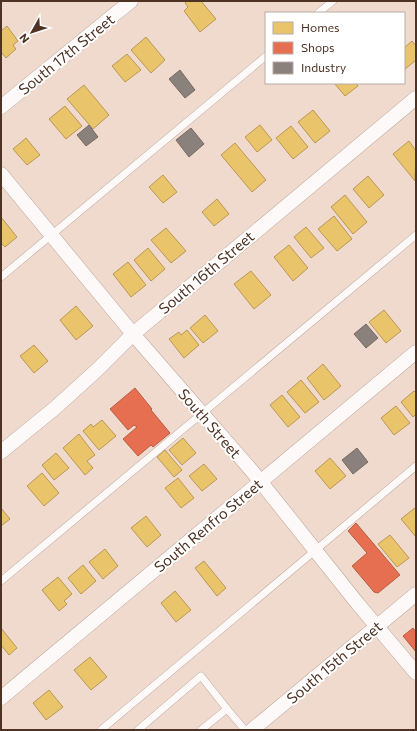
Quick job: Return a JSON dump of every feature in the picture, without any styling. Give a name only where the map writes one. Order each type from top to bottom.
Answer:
[{"type":"street","name":"South 17th Street","points":[[1,107],[131,1]]},
{"type":"street","name":"South 16th Street","points":[[1,452],[55,408],[97,370],[133,334],[416,98]]},
{"type":"street","name":"South Street","points":[[1,174],[133,334],[261,481],[416,674]]},
{"type":"street","name":"South Renfro Street","points":[[1,698],[416,352]]},
{"type":"street","name":"South 15th Street","points":[[252,730],[416,594]]},
{"type":"lane","points":[[319,12],[333,1]]},
{"type":"lane","points":[[1,277],[265,57]]},
{"type":"lane","points":[[1,581],[416,235]]},
{"type":"lane","points":[[101,730],[416,466]]},
{"type":"lane","points":[[138,730],[201,676],[245,730]]},
{"type":"lane","points":[[201,730],[227,709]]},
{"type":"building: Homes","points":[[187,1],[201,1],[216,19],[200,32],[184,11],[188,7],[185,3]]},
{"type":"building: Homes","points":[[7,26],[18,41],[13,45],[16,49],[6,58],[1,52],[1,31]]},
{"type":"building: Homes","points":[[146,37],[165,60],[151,73],[131,50]]},
{"type":"building: Homes","points":[[412,41],[416,46],[416,60],[405,69],[405,47]]},
{"type":"building: Homes","points":[[127,54],[141,70],[125,82],[112,66]]},
{"type":"building: Homes","points":[[335,84],[357,84],[358,86],[345,96]]},
{"type":"building: Homes","points":[[84,85],[109,115],[93,129],[67,99]]},
{"type":"building: Homes","points":[[65,106],[82,126],[66,139],[49,119]]},
{"type":"building: Homes","points":[[313,110],[330,131],[315,143],[298,122]]},
{"type":"building: Homes","points":[[260,125],[272,140],[257,152],[245,137]]},
{"type":"building: Homes","points":[[291,126],[308,147],[293,159],[276,138]]},
{"type":"building: Homes","points":[[26,138],[40,155],[27,165],[13,149]]},
{"type":"building: Homes","points":[[409,141],[416,151],[415,181],[393,154]]},
{"type":"building: Homes","points":[[235,143],[266,180],[252,192],[221,155]]},
{"type":"building: Homes","points":[[163,175],[177,192],[163,203],[149,187]]},
{"type":"building: Homes","points":[[368,176],[384,195],[369,208],[353,189]]},
{"type":"building: Homes","points":[[345,195],[367,222],[353,234],[331,207]]},
{"type":"building: Homes","points":[[217,199],[229,214],[214,226],[202,212]]},
{"type":"building: Homes","points":[[334,216],[352,239],[337,251],[318,229]]},
{"type":"building: Homes","points":[[1,217],[17,237],[5,247],[1,243]]},
{"type":"building: Homes","points":[[306,227],[324,248],[311,258],[294,237]]},
{"type":"building: Homes","points":[[166,228],[186,251],[171,263],[151,240]]},
{"type":"building: Homes","points":[[289,245],[308,268],[293,281],[274,257]]},
{"type":"building: Homes","points":[[148,248],[165,269],[151,281],[134,260]]},
{"type":"building: Homes","points":[[128,262],[146,285],[131,297],[113,274]]},
{"type":"building: Homes","points":[[251,271],[271,295],[254,309],[234,284]]},
{"type":"building: Homes","points":[[76,306],[93,326],[76,340],[60,320]]},
{"type":"building: Homes","points":[[384,310],[401,331],[386,343],[369,322]]},
{"type":"building: Homes","points":[[205,315],[218,331],[203,343],[190,328]]},
{"type":"building: Homes","points":[[187,330],[199,345],[184,358],[169,339],[179,332],[181,335]]},
{"type":"building: Homes","points":[[34,345],[48,361],[34,373],[20,356]]},
{"type":"building: Homes","points":[[323,364],[341,386],[324,400],[307,378]]},
{"type":"building: Homes","points":[[301,380],[319,402],[305,413],[287,392]]},
{"type":"building: Homes","points":[[414,391],[416,393],[416,414],[413,417],[401,402]]},
{"type":"building: Homes","points":[[282,395],[300,417],[288,427],[270,405]]},
{"type":"building: Homes","points":[[396,406],[410,423],[394,435],[381,418]]},
{"type":"building: Homes","points":[[102,420],[116,436],[99,450],[83,431],[91,424],[93,427]]},
{"type":"building: Homes","points":[[79,434],[95,455],[87,461],[93,468],[85,475],[63,448]]},
{"type":"building: Homes","points":[[183,438],[196,453],[182,465],[169,450]]},
{"type":"building: Homes","points":[[165,450],[182,470],[174,477],[157,457]]},
{"type":"building: Homes","points":[[56,453],[69,468],[54,480],[42,465]]},
{"type":"building: Homes","points":[[330,458],[346,476],[330,489],[315,471]]},
{"type":"building: Homes","points":[[204,464],[217,479],[202,491],[189,476]]},
{"type":"building: Homes","points":[[42,473],[59,493],[44,506],[27,486]]},
{"type":"building: Homes","points":[[178,478],[194,498],[181,508],[165,488]]},
{"type":"building: Homes","points":[[416,507],[416,537],[401,519]]},
{"type":"building: Homes","points":[[1,508],[10,519],[1,526]]},
{"type":"building: Homes","points":[[146,516],[161,535],[147,547],[131,528]]},
{"type":"building: Homes","points":[[390,535],[409,558],[397,567],[378,544]]},
{"type":"building: Homes","points":[[105,549],[118,566],[103,579],[89,562]]},
{"type":"building: Homes","points":[[204,561],[226,588],[217,596],[195,568]]},
{"type":"building: Homes","points":[[83,565],[96,581],[81,594],[68,578]]},
{"type":"building: Homes","points":[[58,577],[72,594],[64,601],[67,604],[59,611],[42,590]]},
{"type":"building: Homes","points":[[175,591],[191,610],[176,622],[161,603]]},
{"type":"building: Homes","points":[[1,628],[17,648],[9,655],[1,645]]},
{"type":"building: Homes","points":[[90,657],[107,677],[91,690],[74,670]]},
{"type":"building: Homes","points":[[49,690],[63,707],[46,720],[33,703]]},
{"type":"building: Shops","points":[[135,388],[170,433],[153,447],[151,445],[138,456],[123,439],[137,427],[134,425],[128,430],[110,409]]},
{"type":"building: Shops","points":[[356,523],[400,575],[378,593],[374,592],[352,566],[367,553],[348,531]]},
{"type":"building: Shops","points":[[413,628],[416,632],[416,652],[403,636]]},
{"type":"building: Industry","points":[[180,70],[195,90],[185,98],[169,79]]},
{"type":"building: Industry","points":[[89,125],[98,137],[86,146],[77,135]]},
{"type":"building: Industry","points":[[191,128],[204,144],[189,157],[176,140]]},
{"type":"building: Industry","points":[[366,324],[378,338],[366,348],[354,334]]},
{"type":"building: Industry","points":[[357,448],[368,462],[353,474],[342,460]]}]
